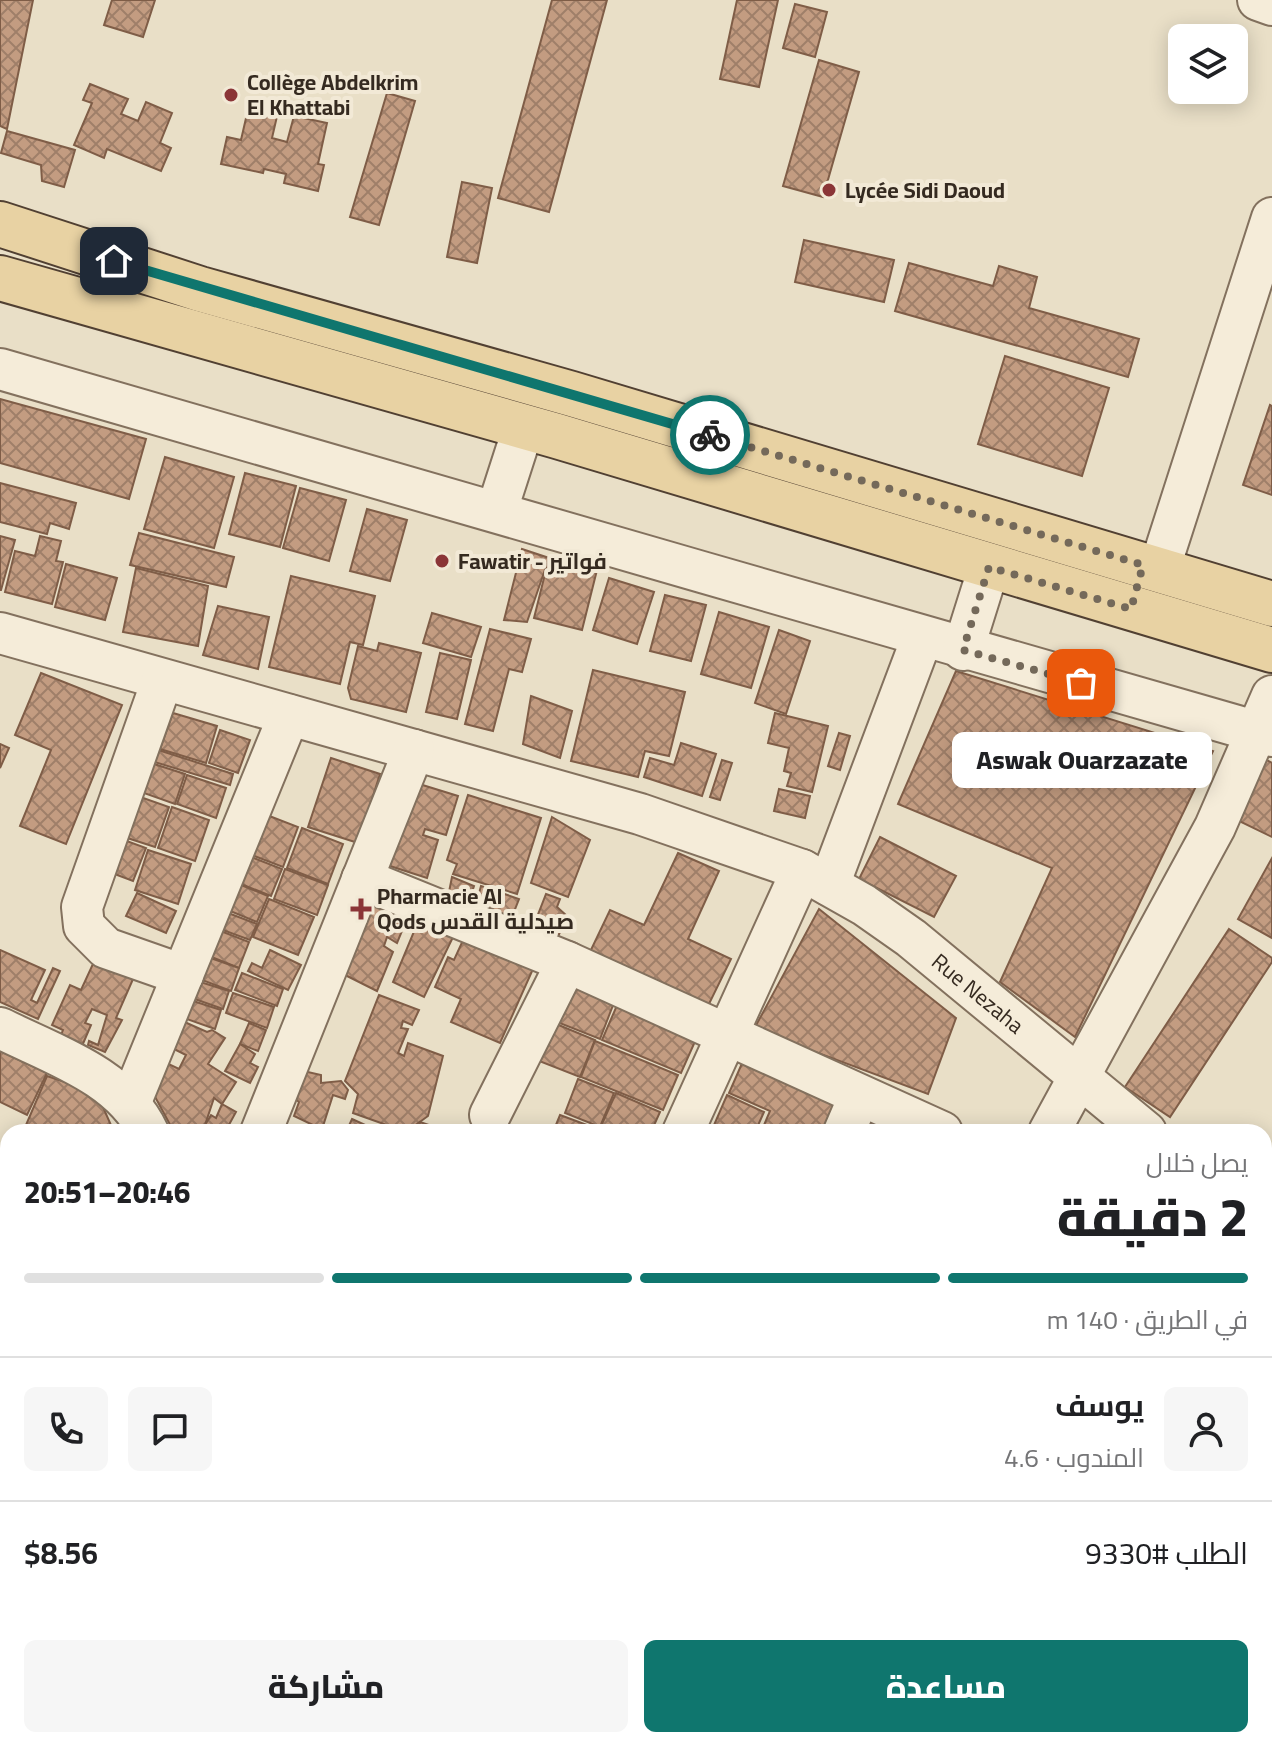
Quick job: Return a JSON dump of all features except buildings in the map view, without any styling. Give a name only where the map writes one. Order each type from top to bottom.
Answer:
[{"type":"main road","points":[[0,224],[200,289],[572,394],[1272,604]]},
{"type":"main road","points":[[0,278],[524,426],[1272,650]]},
{"type":"main road","points":[[1145,613],[1158,570]]},
{"type":"street","points":[[1258,0],[1272,5]]},
{"type":"street","points":[[1158,570],[1272,218]]},
{"type":"street","points":[[0,369],[497,510],[963,650],[1267,721],[1215,827],[1053,1124]]},
{"type":"street","points":[[497,510],[524,426]]},
{"type":"street","points":[[963,650],[989,567]]},
{"type":"street","name":"Rue Nezaha","points":[[0,633],[640,814],[815,877],[911,938],[1136,1124]]},
{"type":"street","points":[[687,1124],[728,1032],[815,877],[922,638]]},
{"type":"street","points":[[162,681],[82,907],[84,926],[106,948],[183,975]]},
{"type":"street","points":[[0,1028],[85,1071],[139,1118],[183,975],[289,715]]},
{"type":"street","points":[[264,1124],[414,750]]},
{"type":"street","points":[[362,879],[567,962],[728,1032],[852,1114],[902,1124]]},
{"type":"street","points":[[490,1115],[567,962]]},
{"type":"way so far","points":[[710,435],[1143,565],[1131,609],[989,567],[963,650],[1081,683]]},
{"type":"place","name":"Collège Abdelkrim El Khattabi","points":[[231,95]]},
{"type":"place","name":"Lycée Sidi Daoud","points":[[829,190]]},
{"type":"place","name":"Fawatir - فواتير","points":[[442,561]]},
{"type":"place","name":"Aswak Ouarzazate","points":[[1081,683]]},
{"type":"place","name":"Pharmacie Al Qods صيدلية القدس","points":[[361,909]]},
{"type":"route","points":[[114,261],[200,289],[710,435]]}]
